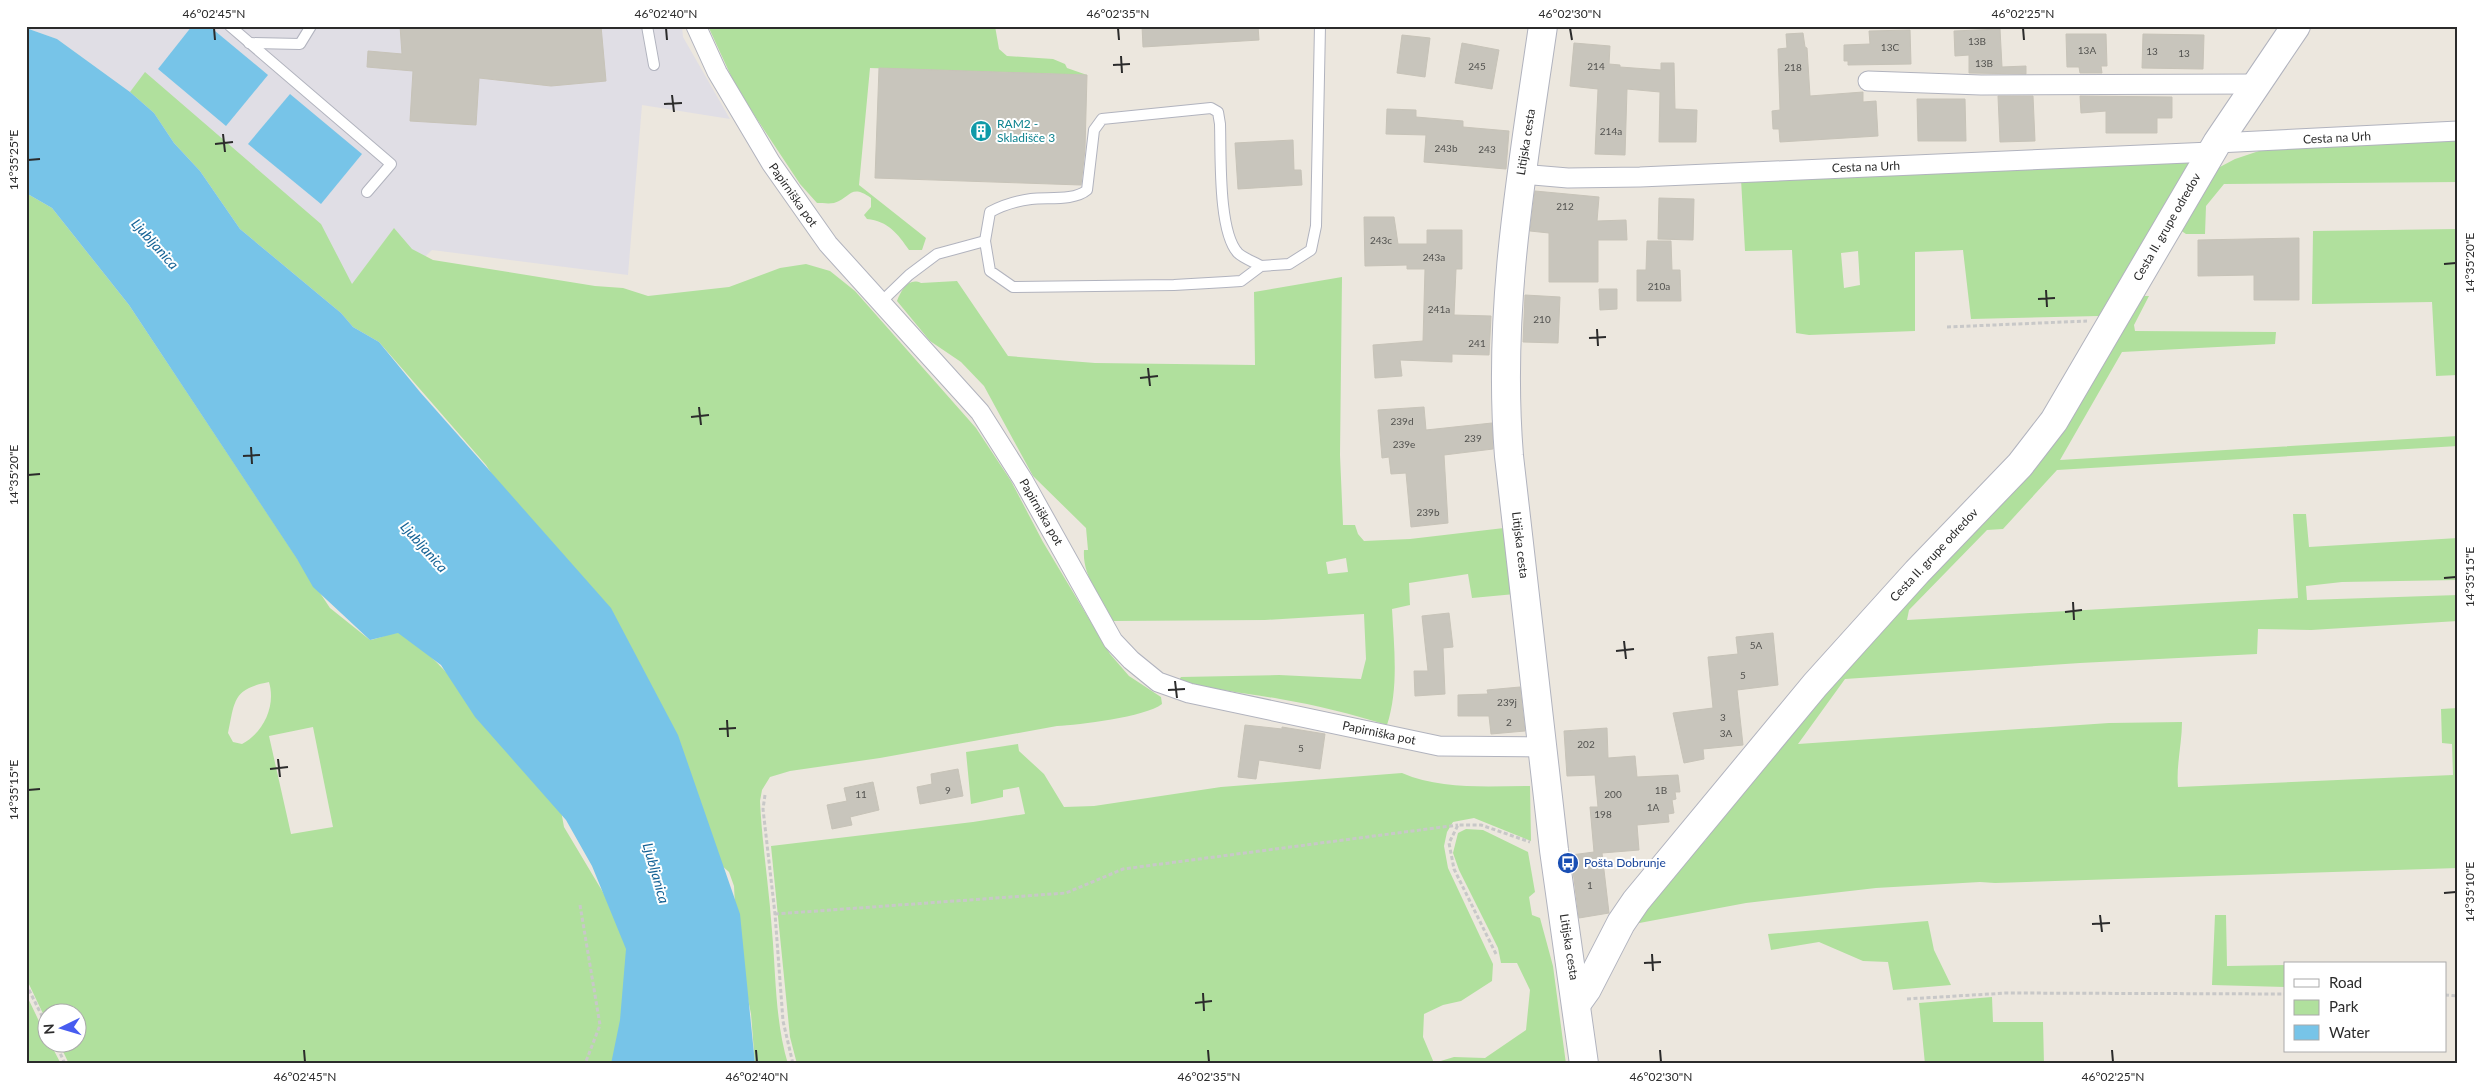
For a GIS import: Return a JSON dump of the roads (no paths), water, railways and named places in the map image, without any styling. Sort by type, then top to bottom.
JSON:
[{"type":"street","name":"Papirniška pot","points":[[696,26],[717,72],[771,163],[828,244],[980,412],[1023,480],[1113,641],[1131,660],[1158,682],[1189,693],[1438,746],[1542,747]]},
{"type":"street","name":"Litijska cesta","points":[[1543,26],[1512,243],[1504,391],[1508,456],[1528,608],[1554,850],[1577,1003],[1584,1064]]},
{"type":"street","name":"Cesta II. grupe odredov","points":[[1577,1003],[1587,989],[1617,929],[1636,901],[1815,685],[1917,572],[2020,465],[2054,421],[2214,148],[2296,26]]},
{"type":"street","points":[[1868,81],[1981,85],[2258,84]]},
{"type":"street","name":"Cesta na Urh","points":[[1521,174],[1568,178],[1640,177],[2214,148],[2458,132]]},
{"type":"lane","points":[[230,26],[392,164],[366,192]]},
{"type":"lane","points":[[249,43],[300,44],[312,26]]},
{"type":"lane","points":[[646,26],[654,65]]},
{"type":"lane","points":[[1262,266],[1238,253],[1228,236],[1224,215],[1220,124],[1218,112],[1211,108],[1102,119],[1094,130],[1087,190],[1081,195],[1031,199],[1005,204],[990,212],[985,241],[990,271],[1013,286],[1174,285],[1241,281],[1262,266],[1289,264],[1311,250],[1316,226],[1320,26]]},
{"type":"lane","points":[[880,302],[909,276],[938,254],[985,241]]},
{"type":"water","points":[[192,26],[209,26],[268,75],[226,126],[158,69]]},
{"type":"water","name":"Ljubljanica","points":[[26,28],[57,39],[130,92],[154,113],[174,143],[200,171],[240,229],[341,313],[353,327],[379,342],[420,392],[611,608],[678,735],[740,914],[755,1064],[611,1064],[620,1020],[626,949],[592,866],[566,820],[475,717],[441,665],[398,633],[370,640],[313,587],[297,559],[129,305],[52,208],[26,193]]},
{"type":"water","points":[[290,94],[362,154],[321,204],[248,144]]},
{"type":"place","name":"RAM2 - Skladišče 3","points":[[981,131]]},
{"type":"place","name":"Pošta Dobrunje","points":[[1568,863]]}]
